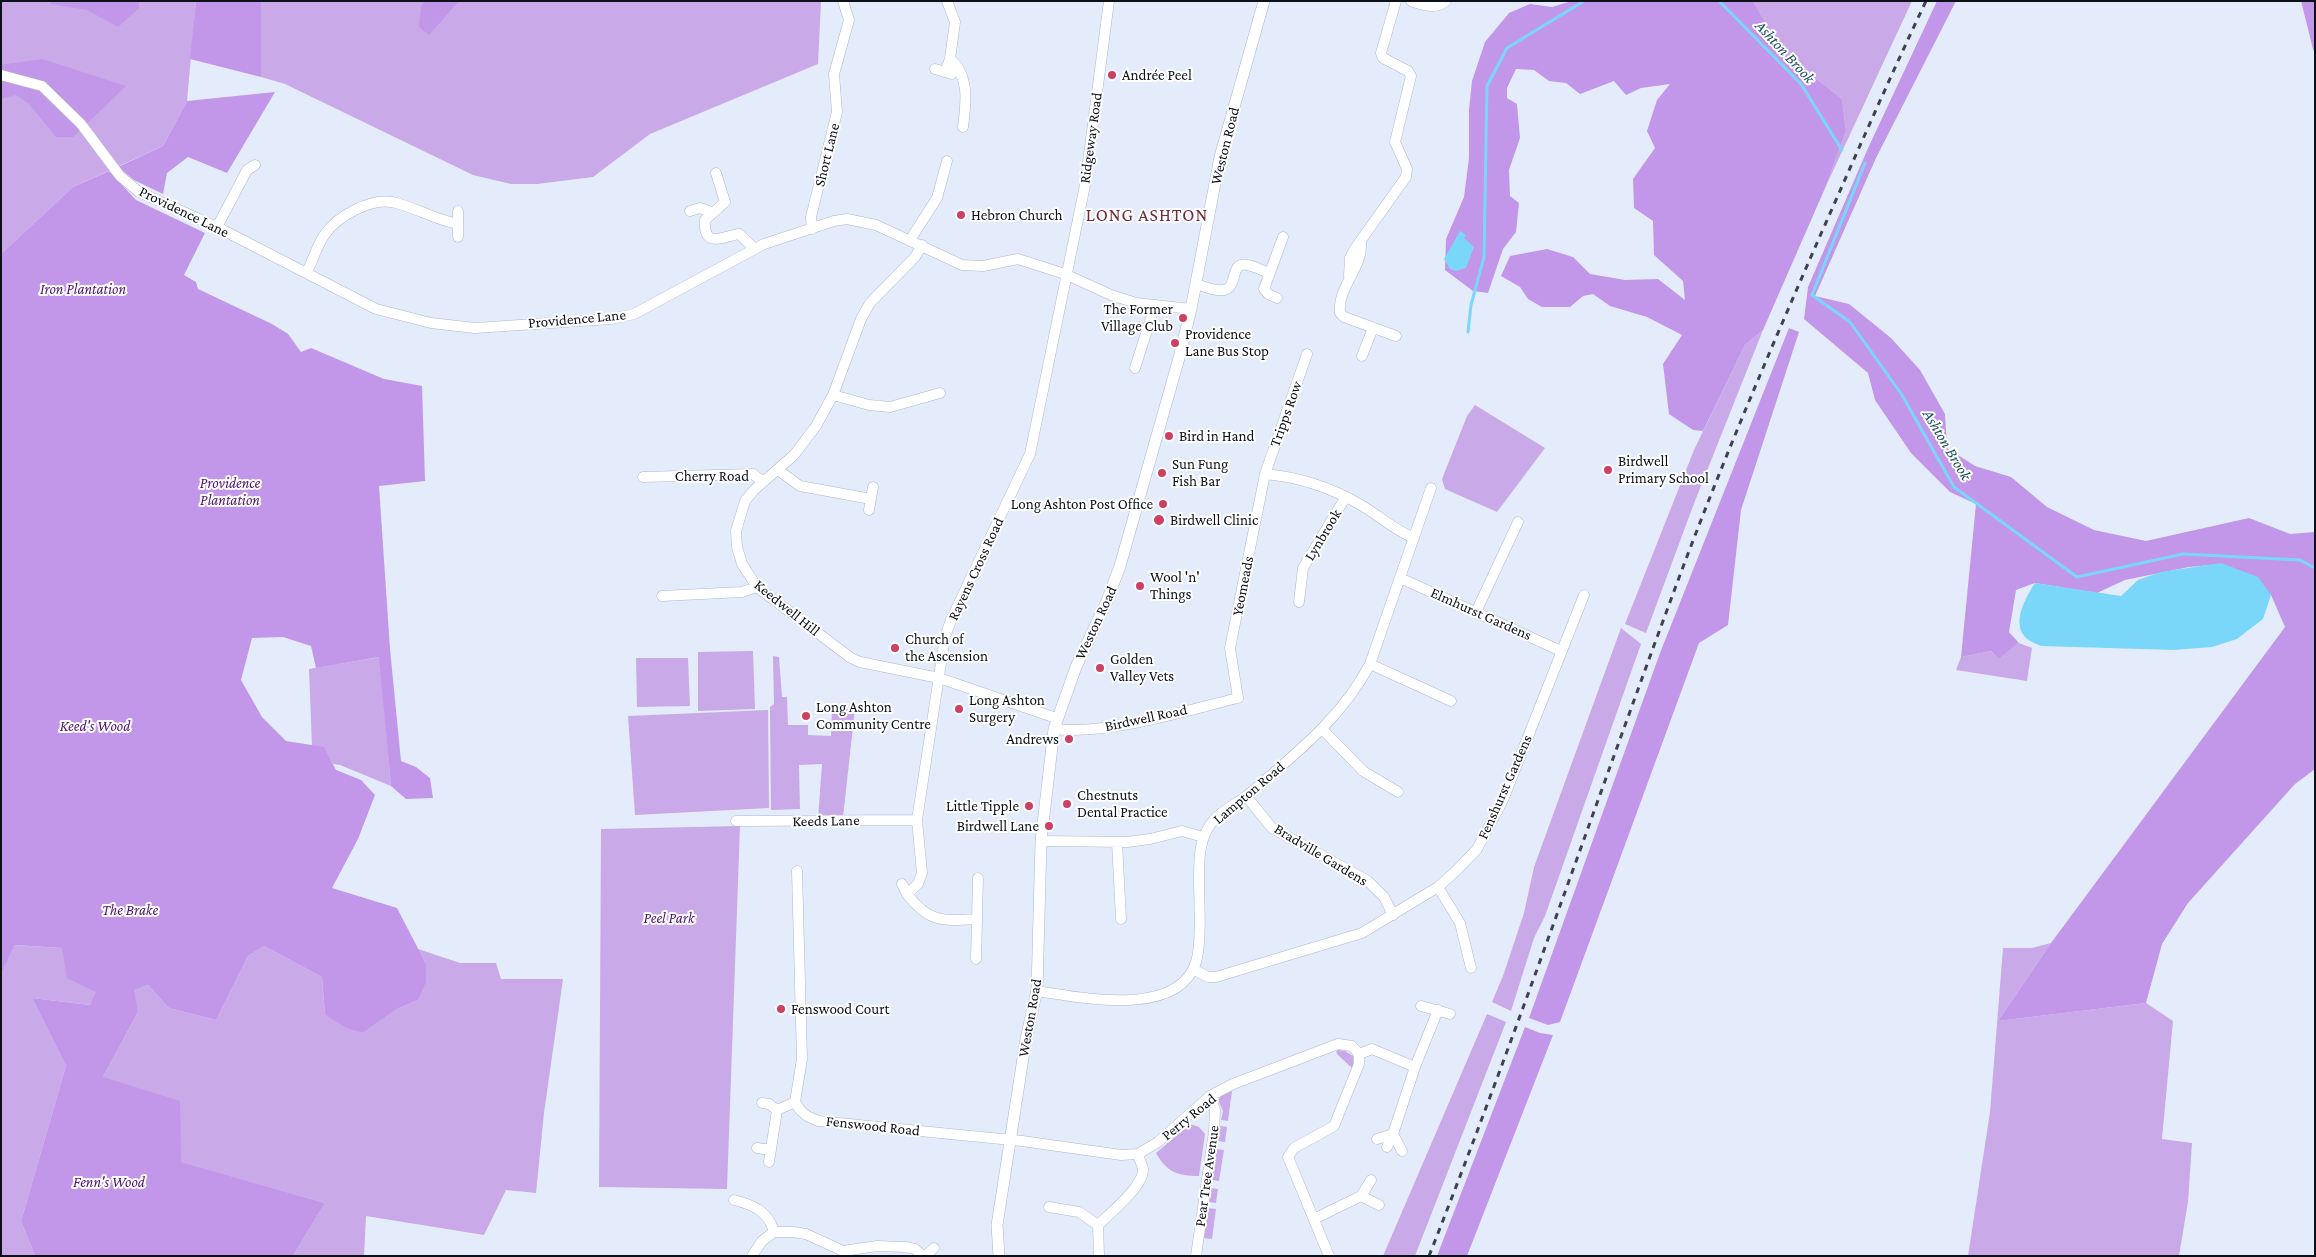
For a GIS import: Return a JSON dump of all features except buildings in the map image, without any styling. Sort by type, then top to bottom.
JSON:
[{"type":"street","name":"Short Lane","points":[[812,229],[811,217],[838,112],[834,81],[849,20],[843,1]]},
{"type":"street","points":[[944,72],[950,59],[955,22],[947,1]]},
{"type":"street","name":"Ridgeway Road","points":[[1065,274],[1084,185],[1109,1]]},
{"type":"street","name":"Weston Road","points":[[999,1256],[997,1225],[1026,1040],[1036,991],[1041,841],[1055,723],[1076,667],[1108,602],[1120,566],[1192,310],[1220,157],[1264,1]]},
{"type":"street","points":[[1396,1],[1382,53],[1383,58],[1408,71],[1411,76],[1395,135],[1395,142],[1407,169],[1406,177],[1350,258],[1349,276],[1339,307],[1344,317],[1396,336]]},
{"type":"street","points":[[1411,1],[1432,6],[1446,1]]},
{"type":"street","points":[[950,59],[962,72],[969,113],[963,127]]},
{"type":"street","name":"Providence Lane","points":[[1,75],[42,86],[80,123],[120,176],[139,192],[217,227],[389,314],[475,328],[610,319],[634,314],[764,244],[834,222],[847,220],[876,225],[962,265],[983,266],[1018,259],[1065,274],[1111,295],[1136,303],[1192,310]]},
{"type":"street","points":[[910,240],[937,198],[947,161]]},
{"type":"street","points":[[217,227],[247,170],[255,164]]},
{"type":"street","points":[[716,172],[725,202],[711,212],[704,220],[709,236],[720,240],[739,234],[755,249]]},
{"type":"street","points":[[709,191],[720,187]]},
{"type":"street","points":[[307,272],[326,232],[339,221],[372,204],[383,201],[393,202],[445,222],[458,224]]},
{"type":"street","points":[[690,211],[700,208],[711,212]]},
{"type":"street","points":[[458,211],[458,237]]},
{"type":"street","points":[[1277,298],[1268,294],[1264,289],[1283,237]]},
{"type":"street","name":"Keedwell Hill","points":[[922,245],[915,257],[870,303],[861,319],[833,395],[803,445],[745,501],[736,531],[742,564],[758,587],[851,658],[860,662],[939,678],[1055,723]]},
{"type":"street","points":[[1196,284],[1226,290],[1230,288],[1236,268],[1247,264],[1270,273]]},
{"type":"street","name":"Rayens Cross Road","points":[[977,919],[943,920],[931,917],[923,912],[905,889],[918,884],[922,873],[917,820],[945,637],[951,620],[1030,454],[1065,274]]},
{"type":"street","points":[[1135,368],[1155,305]]},
{"type":"street","points":[[1362,356],[1373,328]]},
{"type":"street","name":"Tripps Row","points":[[1265,474],[1307,354]]},
{"type":"street","points":[[833,395],[878,407],[901,405],[927,392],[940,393]]},
{"type":"street","name":"Cherry Road","points":[[657,465],[657,476]]},
{"type":"street","points":[[778,470],[800,486],[871,498]]},
{"type":"street","name":"Cherry Road","points":[[643,477],[753,474],[763,482]]},
{"type":"street","name":"Lynbrook","points":[[1265,474],[1299,479],[1345,498],[1366,508],[1398,532],[1414,538]]},
{"type":"street","name":"Yeomeads","points":[[1238,698],[1230,648],[1265,474]]},
{"type":"street","points":[[869,510],[872,487]]},
{"type":"street","name":"Lampton Road","points":[[1193,969],[1198,955],[1199,854],[1203,837],[1213,821],[1227,808],[1246,796],[1322,729],[1357,689],[1370,664],[1431,488]]},
{"type":"street","name":"Lynbrook","points":[[1299,602],[1304,568],[1345,498]]},
{"type":"street","points":[[1476,612],[1518,522]]},
{"type":"street","name":"Elmhurst Gardens","points":[[1400,578],[1561,651]]},
{"type":"street","points":[[662,596],[742,592],[758,587]]},
{"type":"street","name":"Fenshurst Gardens","points":[[1193,969],[1208,977],[1235,972],[1362,933],[1438,887],[1457,870],[1477,849],[1491,825],[1584,595]]},
{"type":"street","points":[[1370,664],[1452,701]]},
{"type":"street","name":"Birdwell Road","points":[[1055,723],[1084,731],[1238,698]]},
{"type":"street","points":[[1322,729],[1363,771],[1398,792]]},
{"type":"street","name":"Bradville Gardens","points":[[1246,796],[1272,828],[1368,882],[1384,897],[1393,915]]},
{"type":"street","name":"Keeds Lane","points":[[736,821],[917,820]]},
{"type":"street","points":[[1041,841],[1117,842],[1150,839],[1182,831],[1203,837]]},
{"type":"street","points":[[1117,842],[1122,919]]},
{"type":"street","points":[[777,1110],[796,1102],[802,1059],[797,871]]},
{"type":"street","points":[[976,959],[978,878]]},
{"type":"street","points":[[1438,887],[1460,923],[1472,968]]},
{"type":"street","points":[[1036,991],[1112,1001],[1139,999],[1174,989],[1188,977],[1193,969]]},
{"type":"street","points":[[1421,1006],[1450,1014]]},
{"type":"street","points":[[1386,1147],[1393,1134],[1414,1067],[1438,1010]]},
{"type":"street","name":"Perry Road","points":[[1010,1140],[1121,1156],[1138,1154],[1158,1142],[1210,1096],[1233,1084],[1338,1044],[1352,1046],[1359,1054],[1372,1049],[1414,1067]]},
{"type":"street","points":[[1329,1256],[1288,1158],[1294,1148],[1334,1126],[1360,1064],[1359,1054]]},
{"type":"street","name":"Pear Tree Avenue","points":[[1196,1256],[1214,1131],[1215,1110],[1210,1096]]},
{"type":"street","name":"Fenswood Road","points":[[796,1102],[800,1110],[818,1121],[1010,1140]]},
{"type":"street","points":[[762,1103],[769,1104],[777,1110]]},
{"type":"street","points":[[769,1162],[777,1110]]},
{"type":"street","points":[[1378,1139],[1393,1134]]},
{"type":"street","points":[[1393,1134],[1402,1151]]},
{"type":"street","points":[[757,1148],[771,1150]]},
{"type":"street","points":[[1099,1256],[1098,1225],[1132,1192],[1142,1176],[1143,1168],[1138,1154]]},
{"type":"street","points":[[1314,1219],[1361,1196],[1371,1180]]},
{"type":"street","points":[[1361,1196],[1379,1204]]},
{"type":"street","points":[[734,1200],[752,1204],[760,1210],[771,1221],[774,1232]]},
{"type":"street","points":[[1049,1207],[1079,1212],[1098,1225]]},
{"type":"street","points":[[752,1256],[762,1241],[774,1232],[806,1234],[842,1254],[876,1246],[915,1249],[924,1256],[934,1248]]},
{"type":"green space","points":[[1,1],[196,1],[187,101],[163,146],[73,187],[1,254]]},
{"type":"green space","points":[[52,1],[139,1],[139,8],[118,27],[87,10],[50,4]]},
{"type":"green space","points":[[196,1],[261,1],[261,77],[190,59]]},
{"type":"green space","points":[[261,1],[821,1],[818,64],[650,134],[593,177],[537,184],[511,184],[473,175],[285,84],[261,77]]},
{"type":"green space","points":[[425,1],[459,1],[429,35],[419,27],[421,6]]},
{"type":"green space","points":[[1572,1],[1753,1],[1783,52],[1842,99],[1846,131],[1826,186],[1763,330],[1745,345],[1703,431],[1693,430],[1669,414],[1663,364],[1682,335],[1647,317],[1610,306],[1593,294],[1583,296],[1570,307],[1542,307],[1528,299],[1520,287],[1501,276],[1510,256],[1547,249],[1573,257],[1590,274],[1625,280],[1658,279],[1685,300],[1683,281],[1654,255],[1653,221],[1634,208],[1633,179],[1655,148],[1647,131],[1657,100],[1670,84],[1641,88],[1626,95],[1614,81],[1580,94],[1566,83],[1549,81],[1534,70],[1516,69],[1507,88],[1507,98],[1517,104],[1520,138],[1509,170],[1510,196],[1519,203],[1516,232],[1503,249],[1488,293],[1473,291],[1445,270],[1446,239],[1464,197],[1469,158],[1469,110],[1472,81],[1485,42],[1509,13],[1530,4],[1552,7]]},
{"type":"green space","points":[[1753,1],[1912,1],[1826,186],[1846,131],[1842,99],[1783,52]]},
{"type":"green space","points":[[1937,1],[1956,1],[1876,158],[1815,296],[1849,304],[1891,338],[1920,370],[1945,414],[1947,448],[1975,466],[2011,477],[2047,507],[2094,530],[2146,541],[2249,518],[2290,534],[2315,532],[2315,769],[2295,784],[2188,903],[2162,944],[2146,1003],[1998,1021],[2051,943],[2285,627],[2271,595],[2221,564],[2189,567],[2125,580],[2097,593],[2035,583],[2016,590],[2009,632],[2019,643],[1999,659],[1991,651],[1961,657],[1976,504],[1950,492],[1911,453],[1875,400],[1868,373],[1804,319],[1808,287],[1869,146]]},
{"type":"green space","points":[[2301,1],[2315,1],[2315,53],[2313,49]]},
{"type":"green space","points":[[42,59],[126,86],[73,137],[56,137],[29,104],[16,95],[1,99],[1,82],[10,82],[1,77],[1,65]]},
{"type":"green space","points":[[275,92],[227,173],[188,157],[167,173],[163,194],[134,180],[118,167],[163,146],[187,101]]},
{"type":"green space","points":[[109,171],[136,200],[205,233],[184,275],[196,282],[198,289],[272,324],[288,334],[301,352],[311,348],[384,379],[422,386],[425,481],[379,486],[390,649],[401,761],[416,767],[430,778],[433,798],[406,799],[391,786],[379,657],[316,668],[311,646],[283,637],[252,638],[241,680],[262,717],[286,741],[324,747],[336,770],[361,780],[375,795],[358,839],[332,888],[397,908],[426,964],[426,982],[418,1000],[397,1009],[363,1033],[347,1028],[325,1015],[322,977],[264,946],[248,956],[216,1020],[169,1008],[148,985],[134,990],[138,1012],[103,1077],[180,1101],[181,1162],[325,1203],[293,1256],[35,1256],[21,1221],[66,1066],[32,998],[90,1005],[96,992],[67,978],[62,948],[14,945],[1,975],[1,254],[73,187]]},
{"type":"green space","points":[[1789,328],[1799,332],[1741,510],[1728,625],[1699,643],[1560,1022],[1548,1025],[1529,1018],[1660,653]]},
{"type":"green space","points":[[1763,330],[1693,506],[1646,633],[1625,624],[1694,450],[1745,345]]},
{"type":"green space","points":[[1475,405],[1545,448],[1497,512],[1445,489],[1442,479],[1467,416]]},
{"type":"green space","points":[[1621,628],[1641,644],[1545,916],[1534,938],[1511,1011],[1492,1002],[1503,976],[1524,913],[1534,867]]},
{"type":"green space","points":[[2019,643],[2032,648],[2027,681],[1956,670],[1961,657],[1991,651],[1999,659]]},
{"type":"green space","points":[[753,651],[755,709],[698,711],[698,652]]},
{"type":"green space","points":[[773,656],[779,657],[782,697],[787,697],[788,725],[808,725],[808,735],[831,736],[832,709],[855,709],[843,817],[818,819],[822,764],[799,765],[800,809],[771,810],[770,707],[774,704]]},
{"type":"green space","points":[[380,657],[391,786],[340,765],[333,764],[324,748],[312,746],[309,669]]},
{"type":"green space","points":[[636,658],[688,658],[690,706],[637,707]]},
{"type":"green space","points":[[768,710],[769,808],[635,815],[628,716]]},
{"type":"green space","name":"Peel Park","points":[[740,826],[727,1189],[599,1187],[601,829]]},
{"type":"green space","points":[[2051,943],[1998,1021],[2146,1003],[2173,1021],[2162,1139],[2192,1143],[2188,1202],[2179,1256],[1968,1256],[1990,1112],[2003,948],[2032,948]]},
{"type":"green space","points":[[13,945],[62,948],[97,992],[90,1005],[32,998],[66,1066],[21,1221],[35,1256],[1,1256],[1,975]]},
{"type":"green space","points":[[264,946],[322,977],[325,1015],[363,1033],[397,1009],[418,1000],[426,964],[418,949],[460,963],[496,963],[501,979],[563,979],[544,1113],[536,1193],[506,1190],[484,1235],[366,1216],[364,1256],[293,1256],[325,1203],[180,1162],[103,1077],[138,1012],[133,990],[148,985],[169,1008],[216,1020],[248,956]]},
{"type":"green space","points":[[1487,1014],[1506,1022],[1415,1256],[1383,1256]]},
{"type":"green space","points":[[1525,1027],[1540,1033],[1553,1035],[1467,1256],[1437,1256]]},
{"type":"green space","points":[[1338,1050],[1345,1051],[1353,1056],[1353,1069],[1338,1055],[1336,1052]]},
{"type":"green space","points":[[1232,1091],[1228,1121],[1221,1120],[1223,1111],[1218,1100],[1222,1095]]},
{"type":"green space","points":[[1190,1124],[1199,1127],[1205,1134],[1199,1176],[1173,1172],[1164,1165],[1156,1153]]},
{"type":"green space","points":[[1220,1126],[1227,1127],[1225,1142],[1218,1141]]},
{"type":"green space","points":[[1216,1149],[1224,1150],[1219,1181],[1212,1180]]},
{"type":"green space","points":[[1210,1188],[1218,1189],[1216,1203],[1208,1202]]},
{"type":"green space","points":[[1207,1208],[1216,1209],[1212,1239],[1204,1238]]},
{"type":"water","points":[[1460,231],[1466,235],[1464,238],[1474,247],[1466,268],[1456,271],[1450,269],[1444,259]]},
{"type":"water","points":[[2221,563],[2258,577],[2271,595],[2263,619],[2237,639],[2212,647],[2174,650],[2041,646],[2027,639],[2022,633],[2020,626],[2021,611],[2035,583],[2121,596],[2138,580],[2161,572]]},
{"type":"waterway","points":[[1468,332],[1471,305],[1484,257],[1487,86],[1507,48],[1584,1]]},
{"type":"waterway","name":"Ashton Brook","points":[[1719,1],[1801,84],[1842,150]]},
{"type":"waterway","name":"Ashton Brook","points":[[1865,163],[1812,295],[1850,322],[1902,395],[1954,487],[2077,577],[2183,554],[2300,560],[2315,568]]},
{"type":"railway","points":[[1429,1256],[1494,1086],[1713,489],[1802,278],[1926,1]]},
{"type":"place","name":"Andrée Peel","points":[[1112,75]]},
{"type":"place","name":"Hebron Church","points":[[961,215]]},
{"type":"place","name":"The Former Village Club","points":[[1183,318]]},
{"type":"place","name":"Providence Lane Bus Stop","points":[[1175,343]]},
{"type":"place","name":"Bird in Hand","points":[[1169,436]]},
{"type":"place","name":"Birdwell Primary School","points":[[1608,470]]},
{"type":"place","name":"Sun Fung Fish Bar","points":[[1162,473]]},
{"type":"place","name":"Long Ashton Post Office","points":[[1163,504]]},
{"type":"place","name":"Birdwell Clinic","points":[[1159,520]]},
{"type":"place","name":"Wool 'n' Things","points":[[1140,586]]},
{"type":"place","name":"Church of the Ascension","points":[[895,648]]},
{"type":"place","name":"Golden Valley Vets","points":[[1100,668]]},
{"type":"place","name":"Long Ashton Surgery","points":[[959,709]]},
{"type":"place","name":"Long Ashton Community Centre","points":[[806,716]]},
{"type":"place","name":"Andrews","points":[[1069,739]]},
{"type":"place","name":"Chestnuts Dental Practice","points":[[1067,804]]},
{"type":"place","name":"Little Tipple","points":[[1029,806]]},
{"type":"place","name":"Birdwell Lane","points":[[1049,826]]},
{"type":"place","name":"Fenswood Court","points":[[781,1009]]},
{"type":"district","name":"LONG ASHTON","points":[[1147,215]]},
{"type":"park label","name":"Iron Plantation","points":[[83,289]]},
{"type":"park label","name":"Providence Plantation","points":[[230,492]]},
{"type":"park label","name":"Keed's Wood","points":[[95,726]]},
{"type":"park label","name":"The Brake","points":[[130,910]]},
{"type":"park label","name":"Fenn's Wood","points":[[109,1182]]}]
